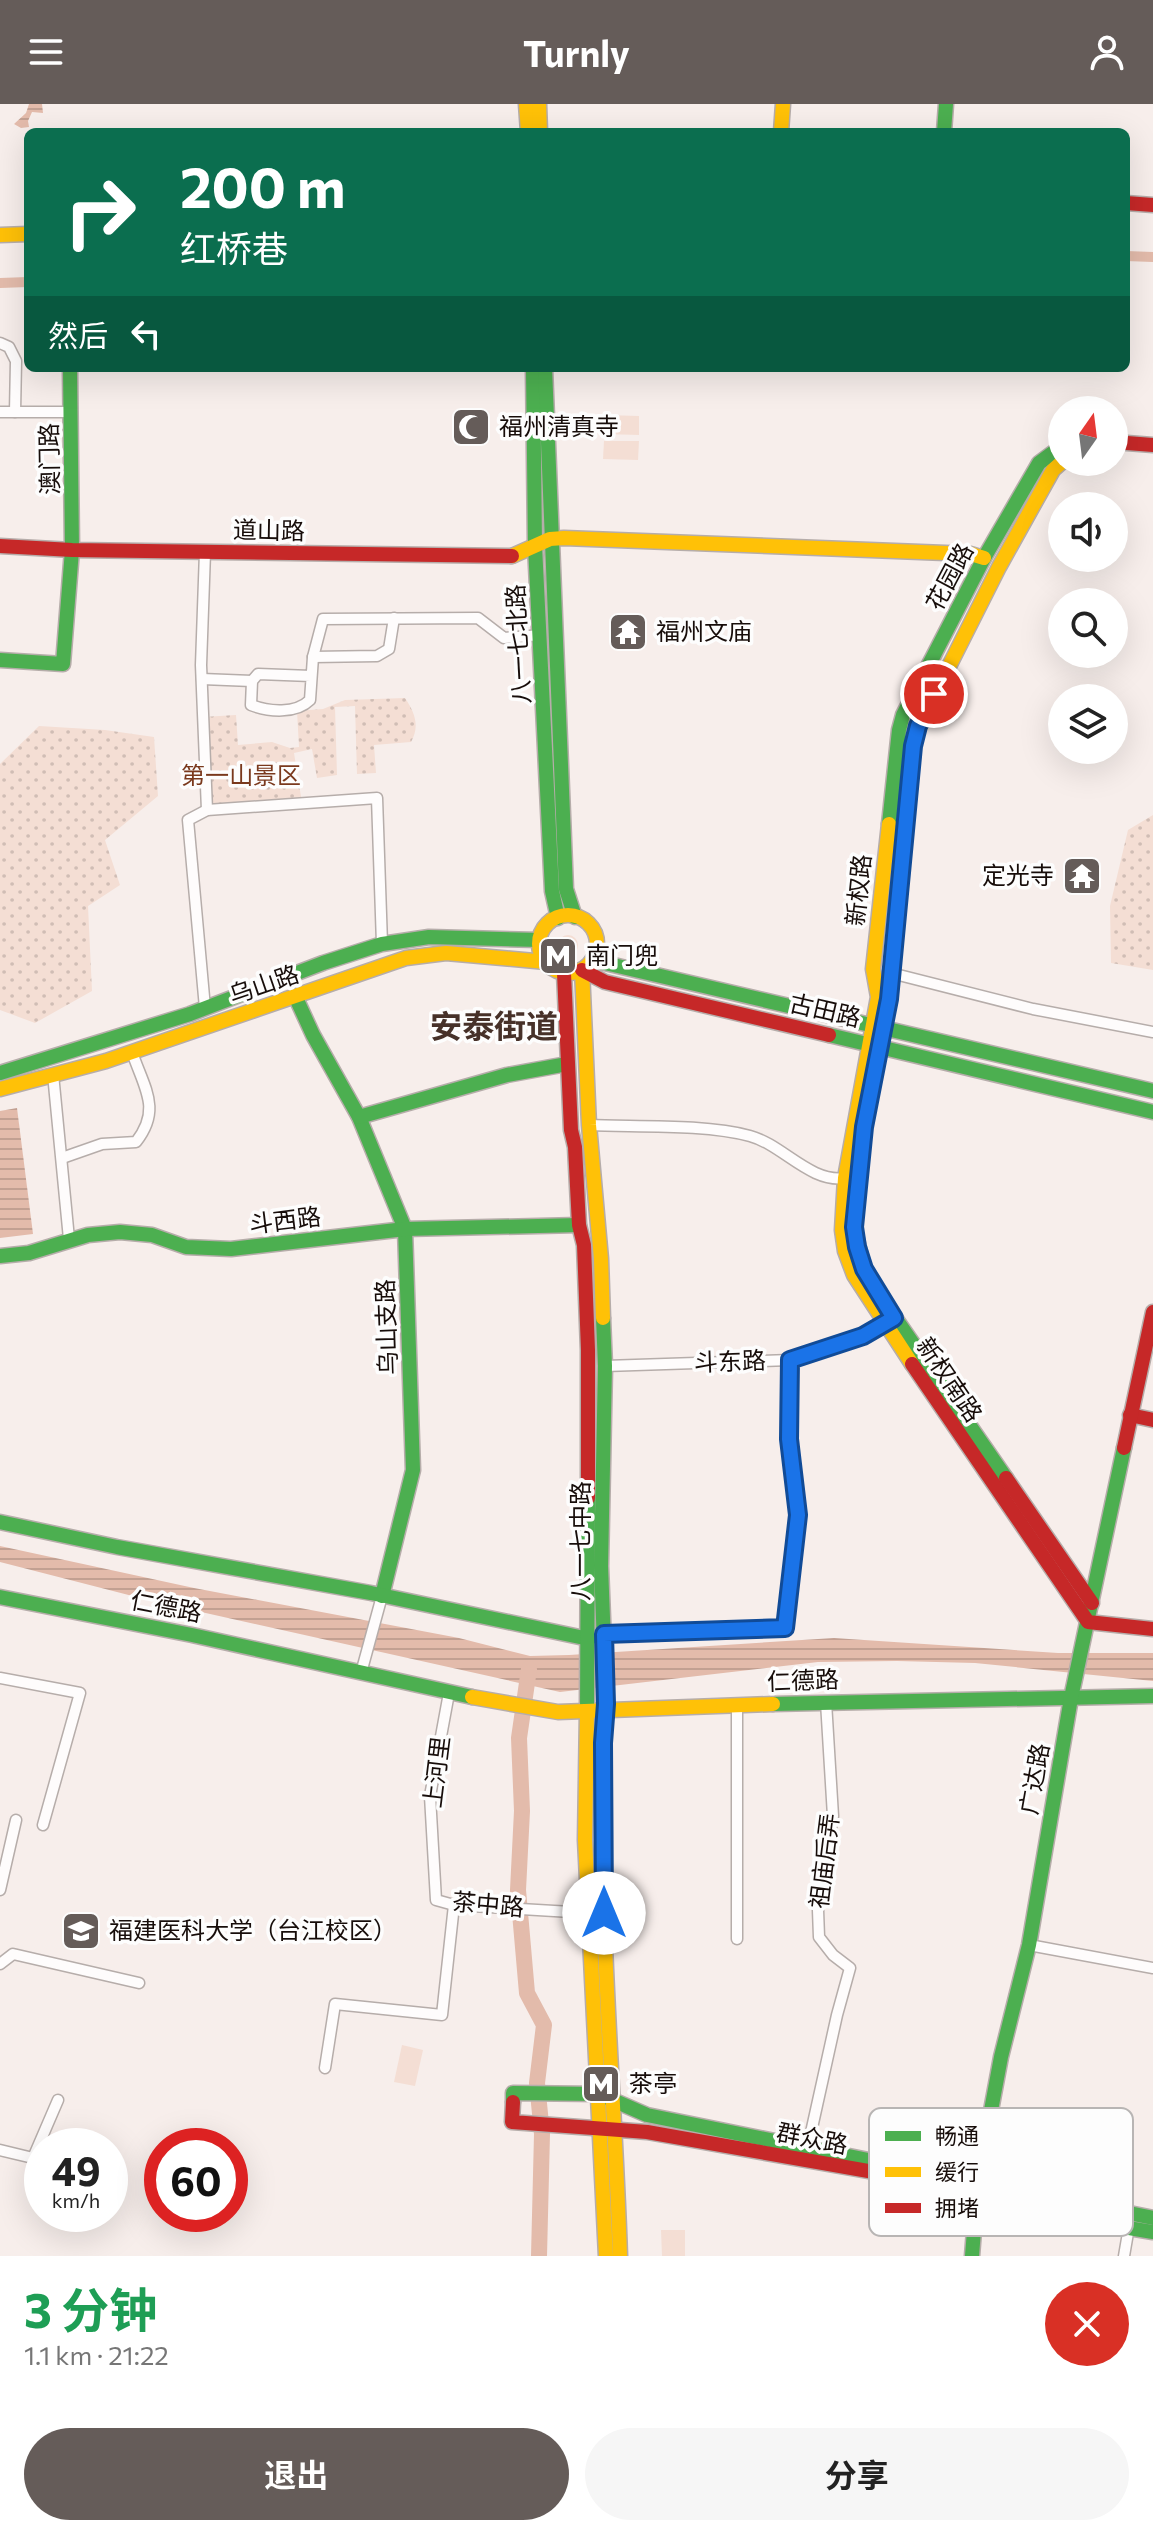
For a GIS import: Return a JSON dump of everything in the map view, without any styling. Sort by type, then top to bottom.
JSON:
[{"type":"street","points":[[526,104],[528,128]]},
{"type":"street","points":[[539,104],[540,128]]},
{"type":"street","points":[[781,128],[783,104]]},
{"type":"street","points":[[944,128],[946,104]]},
{"type":"street","points":[[1130,203],[1153,205]]},
{"type":"street","points":[[0,235],[24,234]]},
{"type":"street","points":[[0,343],[9,347],[16,361],[15,412]]},
{"type":"street","name":"澳门路","points":[[0,660],[63,664],[72,550],[70,372]]},
{"type":"street","name":"八一七北路","points":[[533,372],[535,546],[552,891],[558,918]]},
{"type":"street","points":[[545,372],[566,889],[575,917]]},
{"type":"street","points":[[0,412],[71,412]]},
{"type":"street","points":[[1128,444],[1153,447]]},
{"type":"street","points":[[1128,450],[1153,447]]},
{"type":"street","name":"花园路","points":[[896,740],[903,715],[984,558],[1039,463],[1048,456]]},
{"type":"street","name":"花园路","points":[[913,746],[920,719],[1050,476]]},
{"type":"street","points":[[550,539],[971,554],[984,558]]},
{"type":"street","name":"道山路","points":[[0,546],[72,550],[510,557],[550,539]]},
{"type":"street","points":[[205,552],[202,679],[207,810]]},
{"type":"street","points":[[313,657],[377,656],[389,649],[394,618]]},
{"type":"street","points":[[311,676],[258,674],[252,681],[251,705],[294,710],[310,700],[313,657],[323,619],[478,618],[504,638],[541,635]]},
{"type":"street","points":[[202,679],[252,681]]},
{"type":"street","name":"新权路","points":[[879,1026],[873,969],[896,740]]},
{"type":"street","name":"新权路","points":[[875,1045],[891,973],[913,746]]},
{"type":"street","points":[[205,1008],[188,820],[207,810],[377,798],[382,944]]},
{"type":"street","points":[[575,917],[584,920],[595,934],[596,952],[587,965],[564,973],[546,962],[540,940],[546,927],[558,918],[575,917]]},
{"type":"street","name":"乌山路","points":[[0,1073],[205,1008],[382,944],[429,937],[540,940]]},
{"type":"street","name":"乌山路","points":[[0,1089],[132,1052],[406,958],[446,953],[546,962]]},
{"type":"street","name":"古田路","points":[[587,965],[879,1026],[1153,1091]]},
{"type":"street","name":"古田路","points":[[587,965],[605,982],[1153,1112]]},
{"type":"street","name":"八一七中路","points":[[587,965],[589,1125],[601,1259],[605,1366],[601,1566],[606,1703],[603,1743],[604,1942],[614,2100],[609,2128],[606,2256]]},
{"type":"street","name":"八一七中路","points":[[564,973],[567,1064],[579,1225],[584,1245],[588,1350],[589,1639],[584,1744],[588,1913],[599,2094],[609,2128],[620,2256]]},
{"type":"street","points":[[891,973],[1033,1009],[1153,1032]]},
{"type":"street","name":"乌山支路","points":[[296,998],[359,1117],[405,1229],[413,1470],[361,1673]]},
{"type":"street","name":"新权南路","points":[[875,1045],[845,1178],[842,1230],[845,1251],[854,1275],[1092,1603]]},
{"type":"street","name":"新权南路","points":[[875,1045],[854,1227],[864,1269],[889,1321],[1087,1629]]},
{"type":"street","points":[[62,1158],[102,1144],[136,1142],[146,1130],[152,1110],[132,1052]]},
{"type":"street","points":[[359,1117],[507,1075],[567,1064]]},
{"type":"street","points":[[53,1074],[69,1239]]},
{"type":"street","points":[[589,1125],[722,1131],[753,1137],[830,1180],[845,1178]]},
{"type":"street","name":"斗西路","points":[[0,1256],[29,1253],[69,1239],[104,1233],[135,1232],[186,1247],[231,1249],[405,1229],[579,1225]]},
{"type":"street","name":"广达路","points":[[991,2108],[1029,1945],[1074,1692],[1153,1312]]},
{"type":"street","name":"斗东路","points":[[605,1366],[790,1360],[863,1336],[889,1321]]},
{"type":"street","points":[[604,1635],[785,1628],[798,1515],[789,1439],[790,1360]]},
{"type":"street","points":[[1130,1415],[1153,1420]]},
{"type":"street","points":[[0,1522],[589,1639]]},
{"type":"street","name":"仁德路","points":[[0,1597],[536,1709],[587,1708],[606,1703],[737,1705],[1074,1692],[1153,1696]]},
{"type":"street","points":[[1087,1629],[1153,1629]]},
{"type":"street","points":[[0,1678],[80,1693],[43,1825]]},
{"type":"street","name":"上河里","points":[[436,1900],[430,1796],[449,1693]]},
{"type":"street","name":"祖庙后弄","points":[[808,2146],[850,1968],[833,1955],[819,1937],[818,1910],[833,1816],[826,1702]]},
{"type":"street","points":[[737,1705],[737,1939]]},
{"type":"street","points":[[0,1890],[16,1820]]},
{"type":"street","name":"茶中路","points":[[436,1900],[454,1905],[588,1913]]},
{"type":"street","points":[[325,2068],[335,2004],[442,2015],[454,1905]]},
{"type":"street","points":[[1029,1945],[1153,1968]]},
{"type":"street","points":[[0,1964],[13,1954],[139,1983]]},
{"type":"street","name":"群众路","points":[[599,2094],[513,2093],[512,2122],[609,2128],[869,2171]]},
{"type":"street","points":[[599,2094],[647,2115],[869,2158]]},
{"type":"street","points":[[0,2150],[33,2158],[58,2100]]},
{"type":"street","points":[[1133,2214],[1153,2218]]},
{"type":"street","name":"群众路","points":[[1133,2228],[1153,2232]]},
{"type":"street","name":"广达路","points":[[972,2256],[974,2236]]},
{"type":"street","points":[[1124,2256],[1127,2236]]},
{"type":"green space","points":[[604,415],[639,416],[639,435],[604,434]]},
{"type":"green space","points":[[604,441],[639,441],[638,460],[603,459]]},
{"type":"green space","name":"第一山景区","points":[[405,698],[415,720],[414,736],[411,742],[374,745],[376,773],[357,774],[355,706],[335,707],[337,775],[317,778],[312,749],[294,753],[302,803],[207,810],[203,717],[236,715],[238,745],[272,742],[290,748],[299,747],[297,711],[323,709],[345,700]]},
{"type":"green space","points":[[39,726],[154,737],[158,796],[105,840],[120,885],[88,906],[92,991],[35,1023],[0,1010],[0,764]]},
{"type":"green space","points":[[1153,815],[1153,970],[1111,963],[1110,906],[1128,830]]},
{"type":"green space","points":[[568,935],[575,938],[578,945],[575,952],[568,955],[561,952],[558,945],[561,938]]},
{"type":"green space","points":[[402,2045],[423,2050],[415,2086],[394,2082]]},
{"type":"green space","points":[[661,2230],[685,2230],[685,2256],[662,2256]]},
{"type":"shaded area","points":[[29,104],[42,104],[43,113],[32,112],[29,127],[21,128],[14,124],[26,113]]},
{"type":"shaded area","points":[[17,1108],[33,1234],[0,1238],[0,1111]]},
{"type":"shaded area","points":[[0,1546],[194,1588],[459,1638],[530,1656],[834,1638],[1058,1653],[1153,1653],[1153,1681],[975,1663],[818,1662],[560,1692],[152,1601],[0,1562]]},
{"type":"waterway","points":[[1130,256],[1153,257]]},
{"type":"waterway","points":[[0,283],[24,282]]},
{"type":"waterway","points":[[529,1669],[519,1738],[522,1811],[518,1890],[527,1993],[544,2025],[537,2083],[542,2134],[539,2256]]},
{"type":"traffic: fast","points":[[944,128],[946,104]]},
{"type":"traffic: fast","points":[[0,660],[63,664],[72,550],[70,372]]},
{"type":"traffic: fast","points":[[533,372],[535,546],[552,891],[558,918]]},
{"type":"traffic: fast","points":[[545,372],[566,889],[575,917]]},
{"type":"traffic: fast","points":[[889,824],[903,715],[984,558],[1039,463],[1048,456]]},
{"type":"traffic: fast","points":[[919,726],[915,734],[889,999],[864,1127],[854,1227],[864,1269],[878,1293],[1006,1478]]},
{"type":"traffic: fast","points":[[0,1073],[190,1014],[382,944],[429,937],[540,940]]},
{"type":"traffic: fast","points":[[592,960],[1153,1091]]},
{"type":"traffic: fast","points":[[296,998],[359,1117],[405,1229],[413,1470],[382,1596]]},
{"type":"traffic: fast","points":[[829,1035],[1153,1112]]},
{"type":"traffic: fast","points":[[359,1117],[507,1075],[567,1064]]},
{"type":"traffic: fast","points":[[0,1256],[29,1253],[88,1235],[120,1232],[152,1235],[186,1247],[231,1249],[405,1229],[579,1225]]},
{"type":"traffic: fast","points":[[603,1318],[601,1566],[606,1696]]},
{"type":"traffic: fast","points":[[991,2108],[1029,1945],[1071,1698],[1124,1448]]},
{"type":"traffic: fast","points":[[587,1712],[588,1498]]},
{"type":"traffic: fast","points":[[0,1522],[117,1547],[371,1593],[589,1639]]},
{"type":"traffic: fast","points":[[0,1597],[192,1635],[472,1697]]},
{"type":"traffic: fast","points":[[773,1704],[1153,1696]]},
{"type":"traffic: fast","points":[[513,2102],[513,2093],[599,2094],[647,2115],[869,2160]]},
{"type":"traffic: fast","points":[[1133,2214],[1153,2218]]},
{"type":"traffic: fast","points":[[1133,2229],[1153,2232]]},
{"type":"traffic: fast","points":[[972,2256],[974,2236]]},
{"type":"traffic: slow","points":[[526,104],[528,128]]},
{"type":"traffic: slow","points":[[539,104],[540,128]]},
{"type":"traffic: slow","points":[[781,128],[783,104]]},
{"type":"traffic: slow","points":[[0,235],[24,234]]},
{"type":"traffic: slow","points":[[919,726],[999,567],[1050,476]]},
{"type":"traffic: slow","points":[[512,556],[550,539],[564,538],[971,554],[984,558]]},
{"type":"traffic: slow","points":[[889,824],[873,969],[878,997],[845,1178],[842,1230],[845,1251],[854,1275],[912,1364]]},
{"type":"traffic: slow","points":[[568,915],[588,924],[597,944],[588,964],[568,973],[548,964],[539,944],[548,924],[568,915]]},
{"type":"traffic: slow","points":[[0,1089],[106,1061],[406,958],[446,953],[546,962]]},
{"type":"traffic: slow","points":[[582,970],[603,1318]]},
{"type":"traffic: slow","points":[[606,1696],[602,1836],[620,2256]]},
{"type":"traffic: slow","points":[[472,1697],[558,1712],[773,1704]]},
{"type":"traffic: slow","points":[[587,1712],[585,1840],[606,2256]]},
{"type":"traffic: jam","points":[[1130,203],[1153,205]]},
{"type":"traffic: jam","points":[[1128,443],[1153,445]]},
{"type":"traffic: jam","points":[[0,546],[72,550],[512,556]]},
{"type":"traffic: jam","points":[[582,970],[605,982],[829,1035]]},
{"type":"traffic: jam","points":[[564,973],[571,1130],[575,1147],[579,1225],[584,1245],[588,1498]]},
{"type":"traffic: jam","points":[[1124,1448],[1153,1312]]},
{"type":"traffic: jam","points":[[912,1364],[1088,1622],[1153,1629]]},
{"type":"traffic: jam","points":[[1130,1415],[1153,1420]]},
{"type":"traffic: jam","points":[[1006,1478],[1092,1603]]},
{"type":"traffic: jam","points":[[513,2102],[512,2122],[647,2132],[869,2171]]},
{"type":"place","name":"福州清真寺","points":[[471,427]]},
{"type":"place","name":"福州文庙","points":[[628,632]]},
{"type":"place","name":"定光寺","points":[[1082,876]]},
{"type":"place","name":"南门兜","points":[[558,956]]},
{"type":"place","name":"福建医科大学（台江校区）","points":[[81,1931]]},
{"type":"place","name":"茶亭","points":[[601,2084]]},
{"type":"district","name":"安泰街道","points":[[494,1027]]},
{"type":"route","points":[[604,1913],[604,1634],[785,1628],[798,1515],[789,1439],[790,1360],[863,1336],[894,1318],[864,1269],[857,1247],[854,1227],[857,1180],[889,999],[913,746],[918,726],[934,694]]}]
